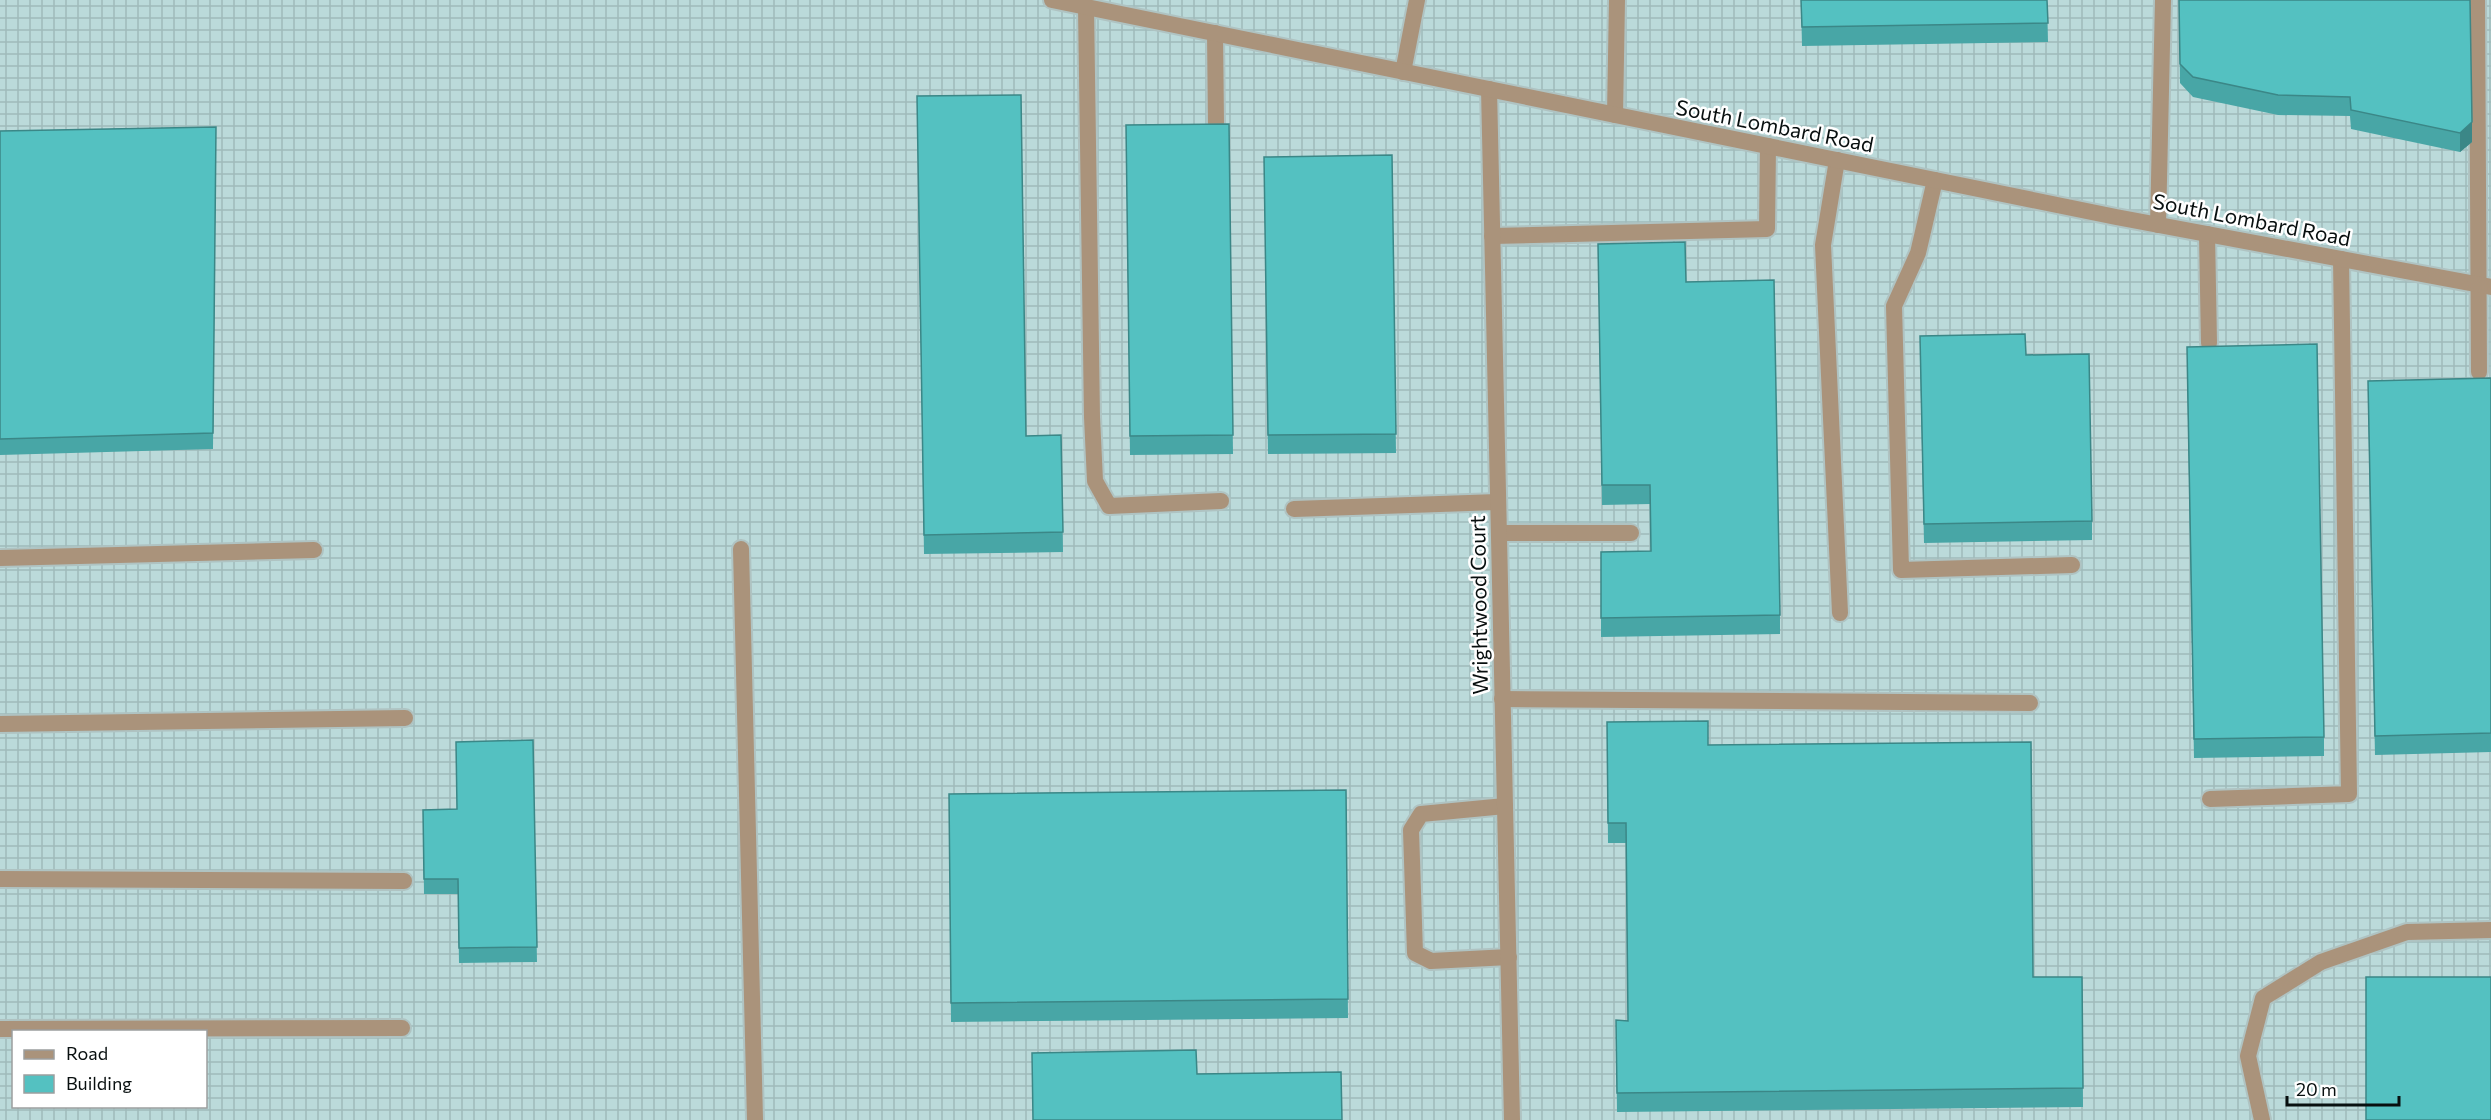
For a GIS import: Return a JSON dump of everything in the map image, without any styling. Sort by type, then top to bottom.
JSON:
[{"type":"street","name":"South Lombard Road","points":[[1052,0],[2158,225],[2485,286]]},
{"type":"street","points":[[1404,72],[1417,0]]},
{"type":"street","points":[[1616,115],[1617,0]]},
{"type":"street","points":[[2158,225],[2163,0]]},
{"type":"street","points":[[2477,0],[2485,286],[2479,372]]},
{"type":"street","points":[[1086,7],[1095,481],[1109,506],[1221,501]]},
{"type":"street","points":[[1215,33],[1216,123]]},
{"type":"street","name":"Wrightwood Court","points":[[1488,90],[1512,1120]]},
{"type":"street","points":[[1492,236],[1767,229],[1768,146]]},
{"type":"street","points":[[1837,160],[1823,245],[1839,613]]},
{"type":"street","points":[[1935,180],[1918,253],[1894,306],[1900,570],[2072,566]]},
{"type":"street","points":[[2207,234],[2209,343]]},
{"type":"street","points":[[2210,799],[2349,794],[2341,259]]},
{"type":"street","points":[[1294,509],[1498,502]]},
{"type":"street","points":[[1499,533],[1631,533]]},
{"type":"street","points":[[741,549],[755,1120]]},
{"type":"street","points":[[0,558],[314,550]]},
{"type":"street","points":[[1502,699],[2030,703]]},
{"type":"street","points":[[0,724],[405,718]]},
{"type":"street","points":[[1505,806],[1421,814],[1411,830],[1415,953],[1431,962],[1509,957]]},
{"type":"street","points":[[0,879],[404,881]]},
{"type":"street","points":[[2262,1120],[2248,1056],[2263,998],[2321,962],[2408,932],[2491,930]]},
{"type":"street","points":[[0,1029],[402,1028]]},
{"type":"shaded area","points":[[0,0],[2491,0],[2491,1120],[0,1120]]},
{"type":"building","points":[[1801,0],[2047,0],[2048,23],[1802,27]]},
{"type":"building","points":[[2179,0],[2470,0],[2472,122],[2460,133],[2351,110],[2350,97],[2278,95],[2193,77],[2180,64]]},
{"type":"building","points":[[1021,95],[1026,436],[1061,435],[1063,532],[924,535],[917,96]]},
{"type":"building","points":[[1229,124],[1233,435],[1130,436],[1126,125]]},
{"type":"building","points":[[216,127],[213,433],[0,439],[0,131]]},
{"type":"building","points":[[1392,155],[1396,434],[1268,435],[1264,157]]},
{"type":"building","points":[[1685,242],[1686,282],[1774,280],[1780,615],[1601,618],[1601,552],[1651,551],[1650,485],[1602,485],[1598,244]]},
{"type":"building","points":[[2025,334],[2026,355],[2089,354],[2092,521],[1924,524],[1920,336]]},
{"type":"building","points":[[2317,344],[2324,737],[2194,739],[2187,347]]},
{"type":"building","points":[[2491,378],[2491,733],[2375,736],[2368,381]]},
{"type":"building","points":[[1708,721],[1708,745],[2031,742],[2033,977],[2082,977],[2083,1088],[1617,1093],[1616,1020],[1628,1021],[1626,823],[1608,823],[1607,722]]},
{"type":"building","points":[[533,740],[537,947],[459,948],[458,879],[424,879],[423,810],[457,809],[456,742]]},
{"type":"building","points":[[1346,790],[1348,999],[951,1003],[949,794]]},
{"type":"building","points":[[2366,977],[2491,977],[2491,1120],[2366,1120]]},
{"type":"building","points":[[1196,1050],[1197,1074],[1341,1072],[1342,1120],[1033,1120],[1032,1053]]}]
